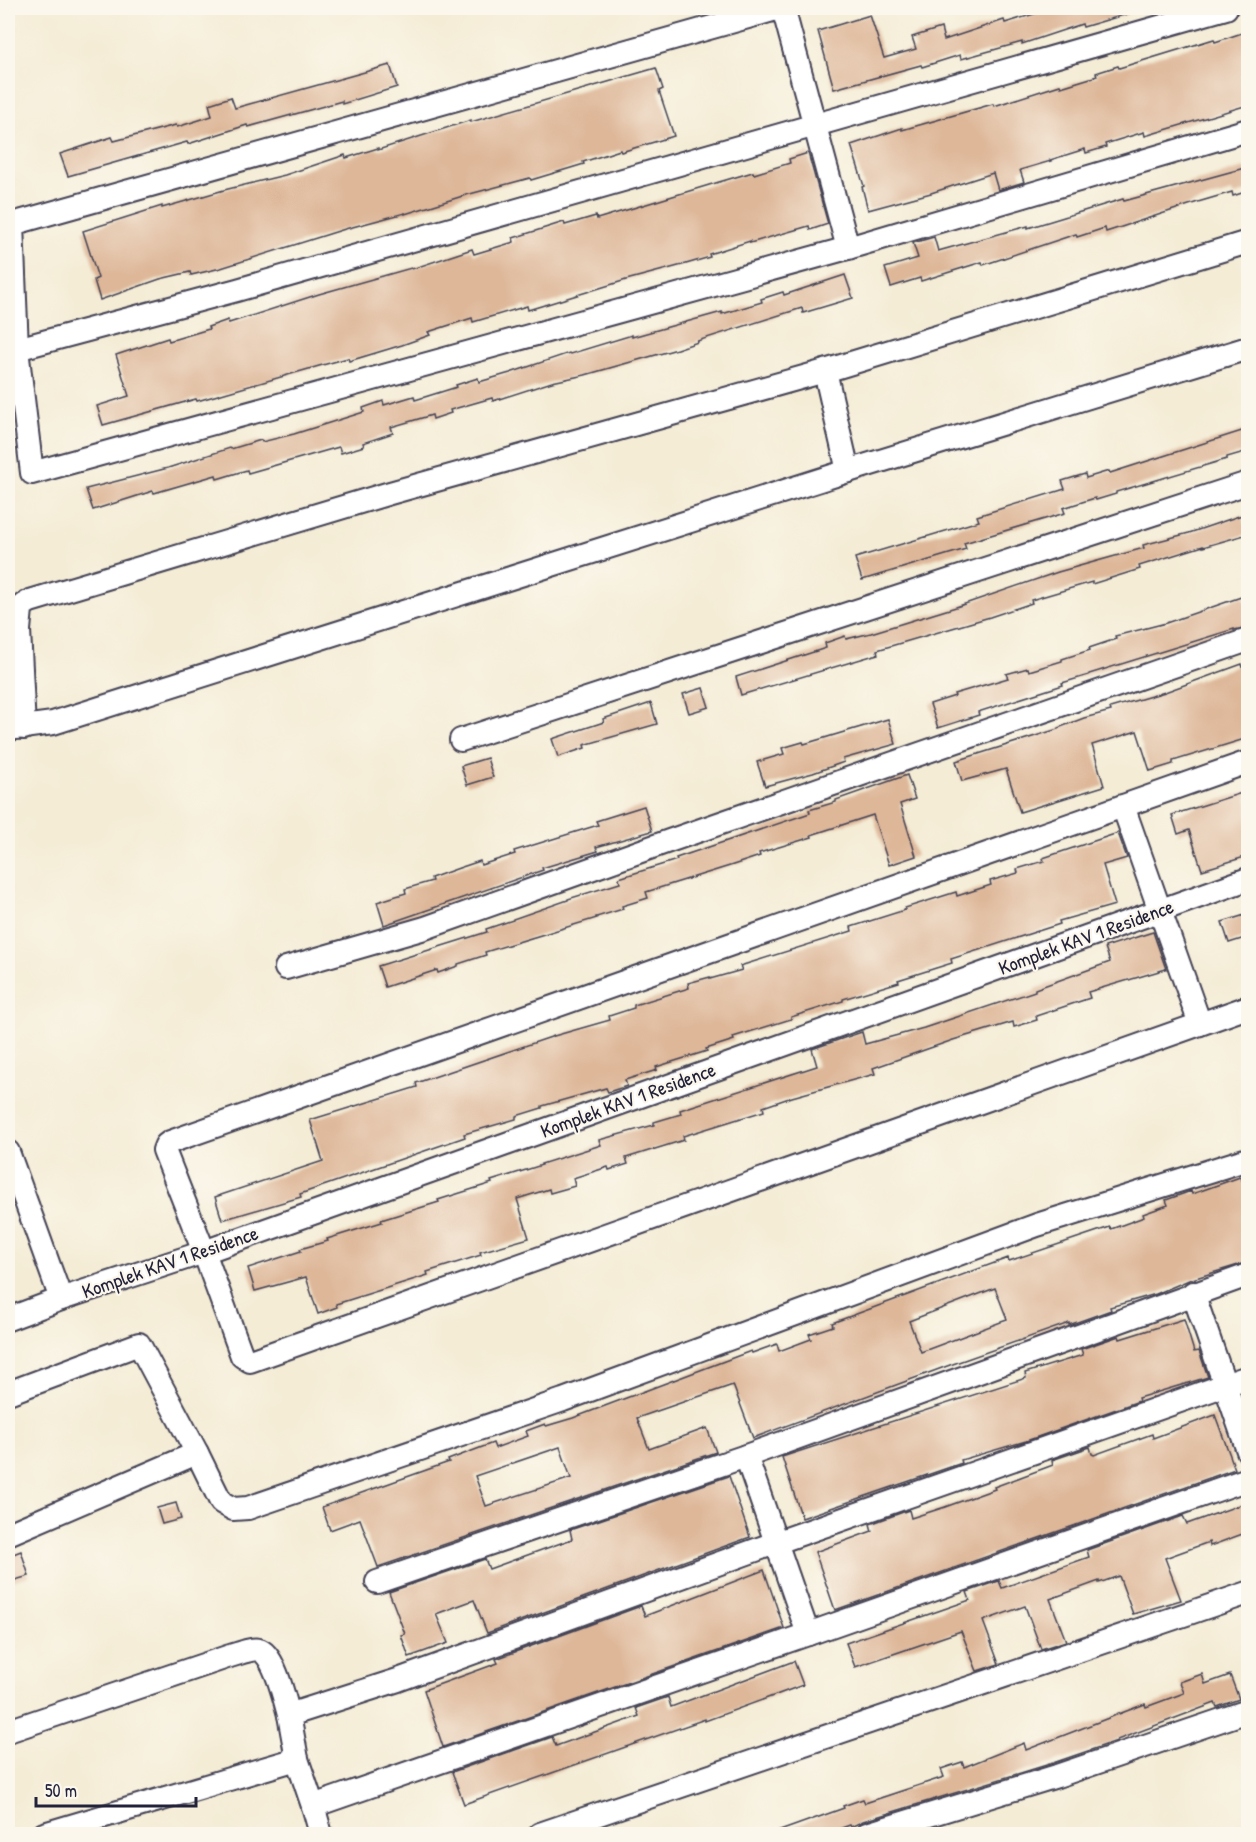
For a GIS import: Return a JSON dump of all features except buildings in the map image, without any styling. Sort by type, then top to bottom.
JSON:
[{"type":"street","points":[[849,248],[781,8],[12,224],[17,349],[32,473],[849,248],[1248,130]]},
{"type":"street","points":[[17,349],[237,290],[1226,8]]},
{"type":"street","points":[[1248,242],[825,371],[390,493],[30,601],[21,609],[16,729],[52,723],[848,471],[1248,348]]},
{"type":"street","points":[[825,371],[848,471]]},
{"type":"street","points":[[461,740],[1248,483]]},
{"type":"street","points":[[286,968],[425,928],[1248,640]]},
{"type":"street","points":[[1248,762],[170,1142],[164,1150],[242,1356],[252,1361],[1248,1007]]},
{"type":"street","points":[[1123,806],[1200,1024]]},
{"type":"street","name":"Komplek KAV 1 Residence","points":[[8,1319],[204,1252],[1248,879]]},
{"type":"street","points":[[8,1152],[15,1197],[61,1299]]},
{"type":"street","points":[[8,1393],[139,1344],[221,1502],[233,1509],[248,1508],[563,1400],[1037,1226],[1248,1159]]},
{"type":"street","points":[[377,1582],[746,1456],[1248,1275]]},
{"type":"street","points":[[1193,1293],[1248,1451]]},
{"type":"street","points":[[289,1715],[398,1680],[775,1543],[1248,1377]]},
{"type":"street","points":[[8,1534],[197,1453]]},
{"type":"street","points":[[746,1456],[808,1634]]},
{"type":"street","points":[[313,1806],[1248,1479]]},
{"type":"street","points":[[540,1834],[1248,1593]]},
{"type":"street","points":[[8,1731],[230,1656],[255,1650],[265,1653],[272,1663],[289,1715],[297,1760],[321,1834]]},
{"type":"street","points":[[867,1834],[1057,1776],[1248,1711]]},
{"type":"street","points":[[44,1834],[297,1760]]}]
